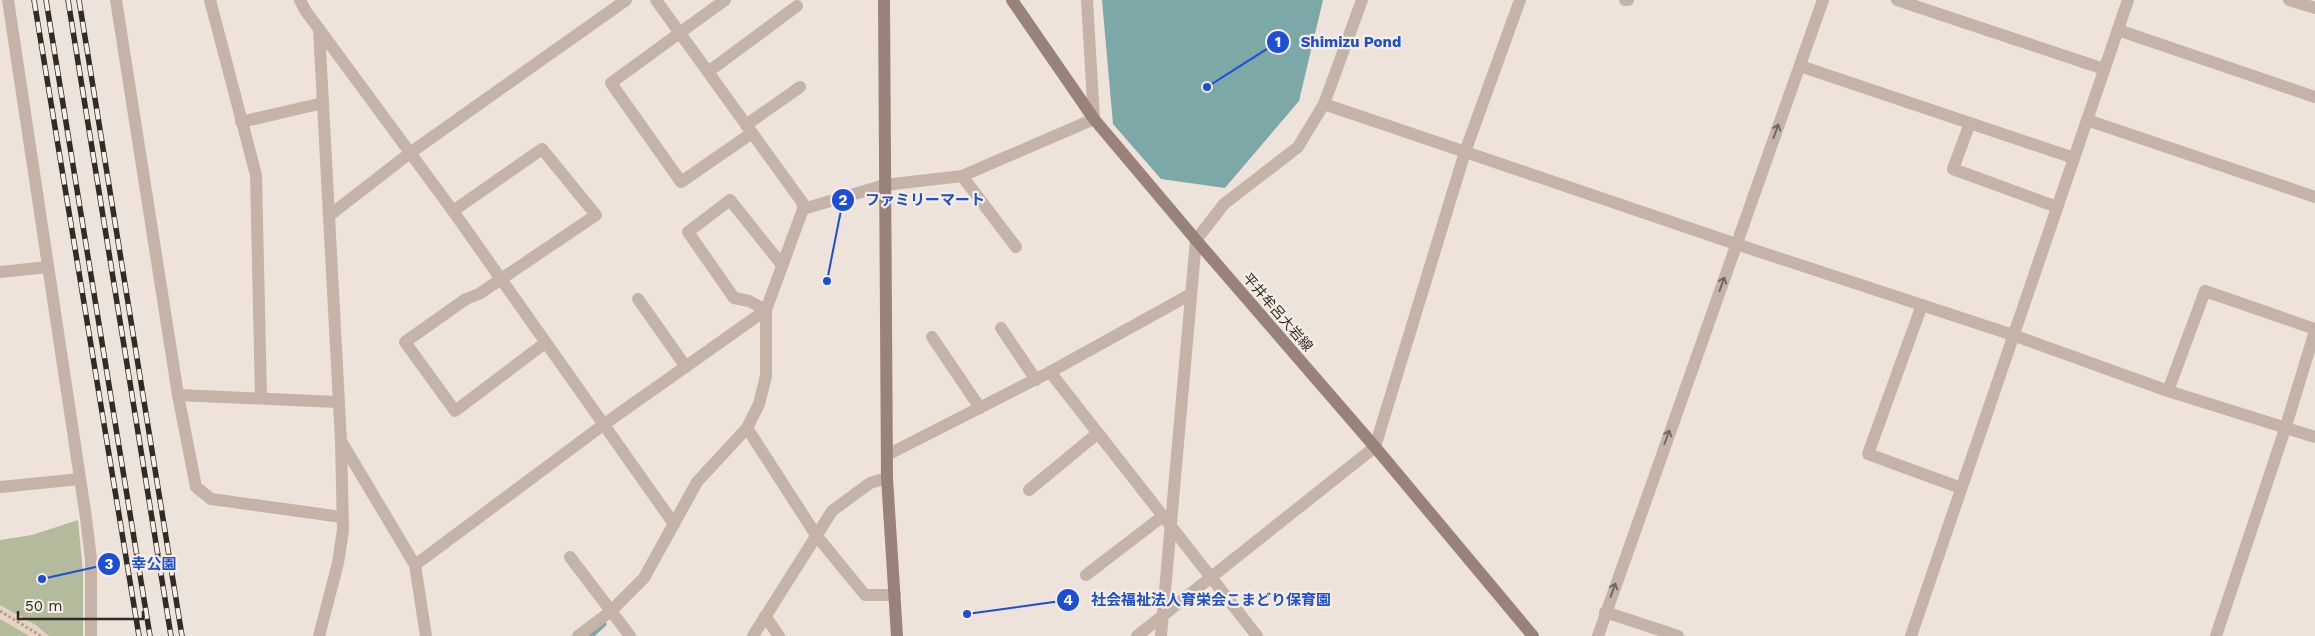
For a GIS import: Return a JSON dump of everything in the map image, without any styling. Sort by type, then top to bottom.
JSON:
[{"type":"main road","points":[[884,0],[887,478],[897,636]]},
{"type":"main road","name":"平井牟呂大岩線","points":[[1012,0],[1094,119],[1196,240],[1376,447],[1533,636]]},
{"type":"street","points":[[8,0],[80,479],[90,559],[92,636]]},
{"type":"street","points":[[116,0],[178,395],[196,486],[211,499],[342,516]]},
{"type":"street","points":[[210,0],[256,175],[262,398]]},
{"type":"street","points":[[300,0],[318,29],[453,211],[674,524]]},
{"type":"street","points":[[330,215],[410,153],[626,0]]},
{"type":"street","points":[[578,636],[611,611],[644,578],[697,482],[747,428],[760,404],[766,376],[766,310],[803,209],[802,202],[656,0]]},
{"type":"street","points":[[725,0],[610,83],[681,182],[800,87]]},
{"type":"street","points":[[803,209],[886,186],[962,176],[1094,119],[1087,0]]},
{"type":"street","points":[[1161,636],[1167,521],[1196,240],[1224,204],[1298,147],[1324,104],[1362,0]]},
{"type":"street","points":[[1137,636],[1212,579],[1376,447],[1465,152],[1520,0]]},
{"type":"street","points":[[1598,636],[1823,0]]},
{"type":"street","points":[[1897,0],[2104,69]]},
{"type":"street","points":[[1911,636],[2128,0]]},
{"type":"street","points":[[2289,0],[2315,8]]},
{"type":"street","points":[[708,72],[797,6]]},
{"type":"street","points":[[318,29],[330,215],[341,441],[343,530],[338,563],[319,636]]},
{"type":"street","points":[[2118,30],[2315,97]]},
{"type":"street","points":[[1800,66],[2074,158]]},
{"type":"street","points":[[241,122],[323,103]]},
{"type":"street","points":[[1324,104],[1922,305],[2168,391],[2286,426],[2315,437]]},
{"type":"street","points":[[2087,120],[2315,197]]},
{"type":"street","points":[[1970,123],[1953,169],[2057,207]]},
{"type":"street","points":[[453,211],[542,149],[596,215],[501,280],[479,294],[466,299],[405,342],[454,411],[545,343]]},
{"type":"street","points":[[962,176],[1016,247]]},
{"type":"street","points":[[766,310],[749,301],[734,298],[688,232],[730,200],[782,265]]},
{"type":"street","points":[[0,272],[48,267]]},
{"type":"street","points":[[2168,391],[2205,291],[2315,330],[2286,426],[2216,636]]},
{"type":"street","points":[[887,455],[1036,380],[1191,294]]},
{"type":"street","points":[[638,299],[686,367]]},
{"type":"street","points":[[1922,305],[1868,454],[1961,488]]},
{"type":"street","points":[[415,565],[603,425],[766,310]]},
{"type":"street","points":[[1001,328],[1036,380]]},
{"type":"street","points":[[932,337],[980,408]]},
{"type":"street","points":[[1050,372],[1257,636]]},
{"type":"street","points":[[178,395],[338,402]]},
{"type":"street","points":[[747,428],[816,535],[865,596],[895,595]]},
{"type":"street","points":[[1029,490],[1098,433]]},
{"type":"street","points":[[341,441],[415,565],[426,636]]},
{"type":"street","points":[[753,636],[832,511],[870,483],[887,478]]},
{"type":"street","points":[[0,487],[80,479]]},
{"type":"street","points":[[1086,575],[1167,521]]},
{"type":"street","points":[[570,557],[630,636]]},
{"type":"street","points":[[1605,612],[1678,636]]},
{"type":"street","points":[[764,616],[779,636]]},
{"type":"path","points":[[0,611],[41,636]]},
{"type":"green space","points":[[78,520],[83,572],[83,636],[0,636],[0,540],[32,535]]},
{"type":"shaded area","points":[[0,605],[36,625],[49,636],[29,636],[0,619]]},
{"type":"water","points":[[1102,0],[1323,0],[1299,101],[1225,188],[1161,179],[1113,124]]},
{"type":"waterway","points":[[591,636],[604,624]]},
{"type":"railway","points":[[34,0],[139,636]]},
{"type":"railway","points":[[46,0],[150,636]]},
{"type":"railway","points":[[68,0],[171,636]]},
{"type":"railway","points":[[79,0],[182,636]]},
{"type":"place","name":"Shimizu Pond","points":[[1207,87]]},
{"type":"place","name":"ファミリーマート","points":[[827,281]]},
{"type":"place","name":"幸公園","points":[[42,579]]},
{"type":"place","name":"社会福祉法人育栄会こまどり保育園","points":[[967,614]]}]
